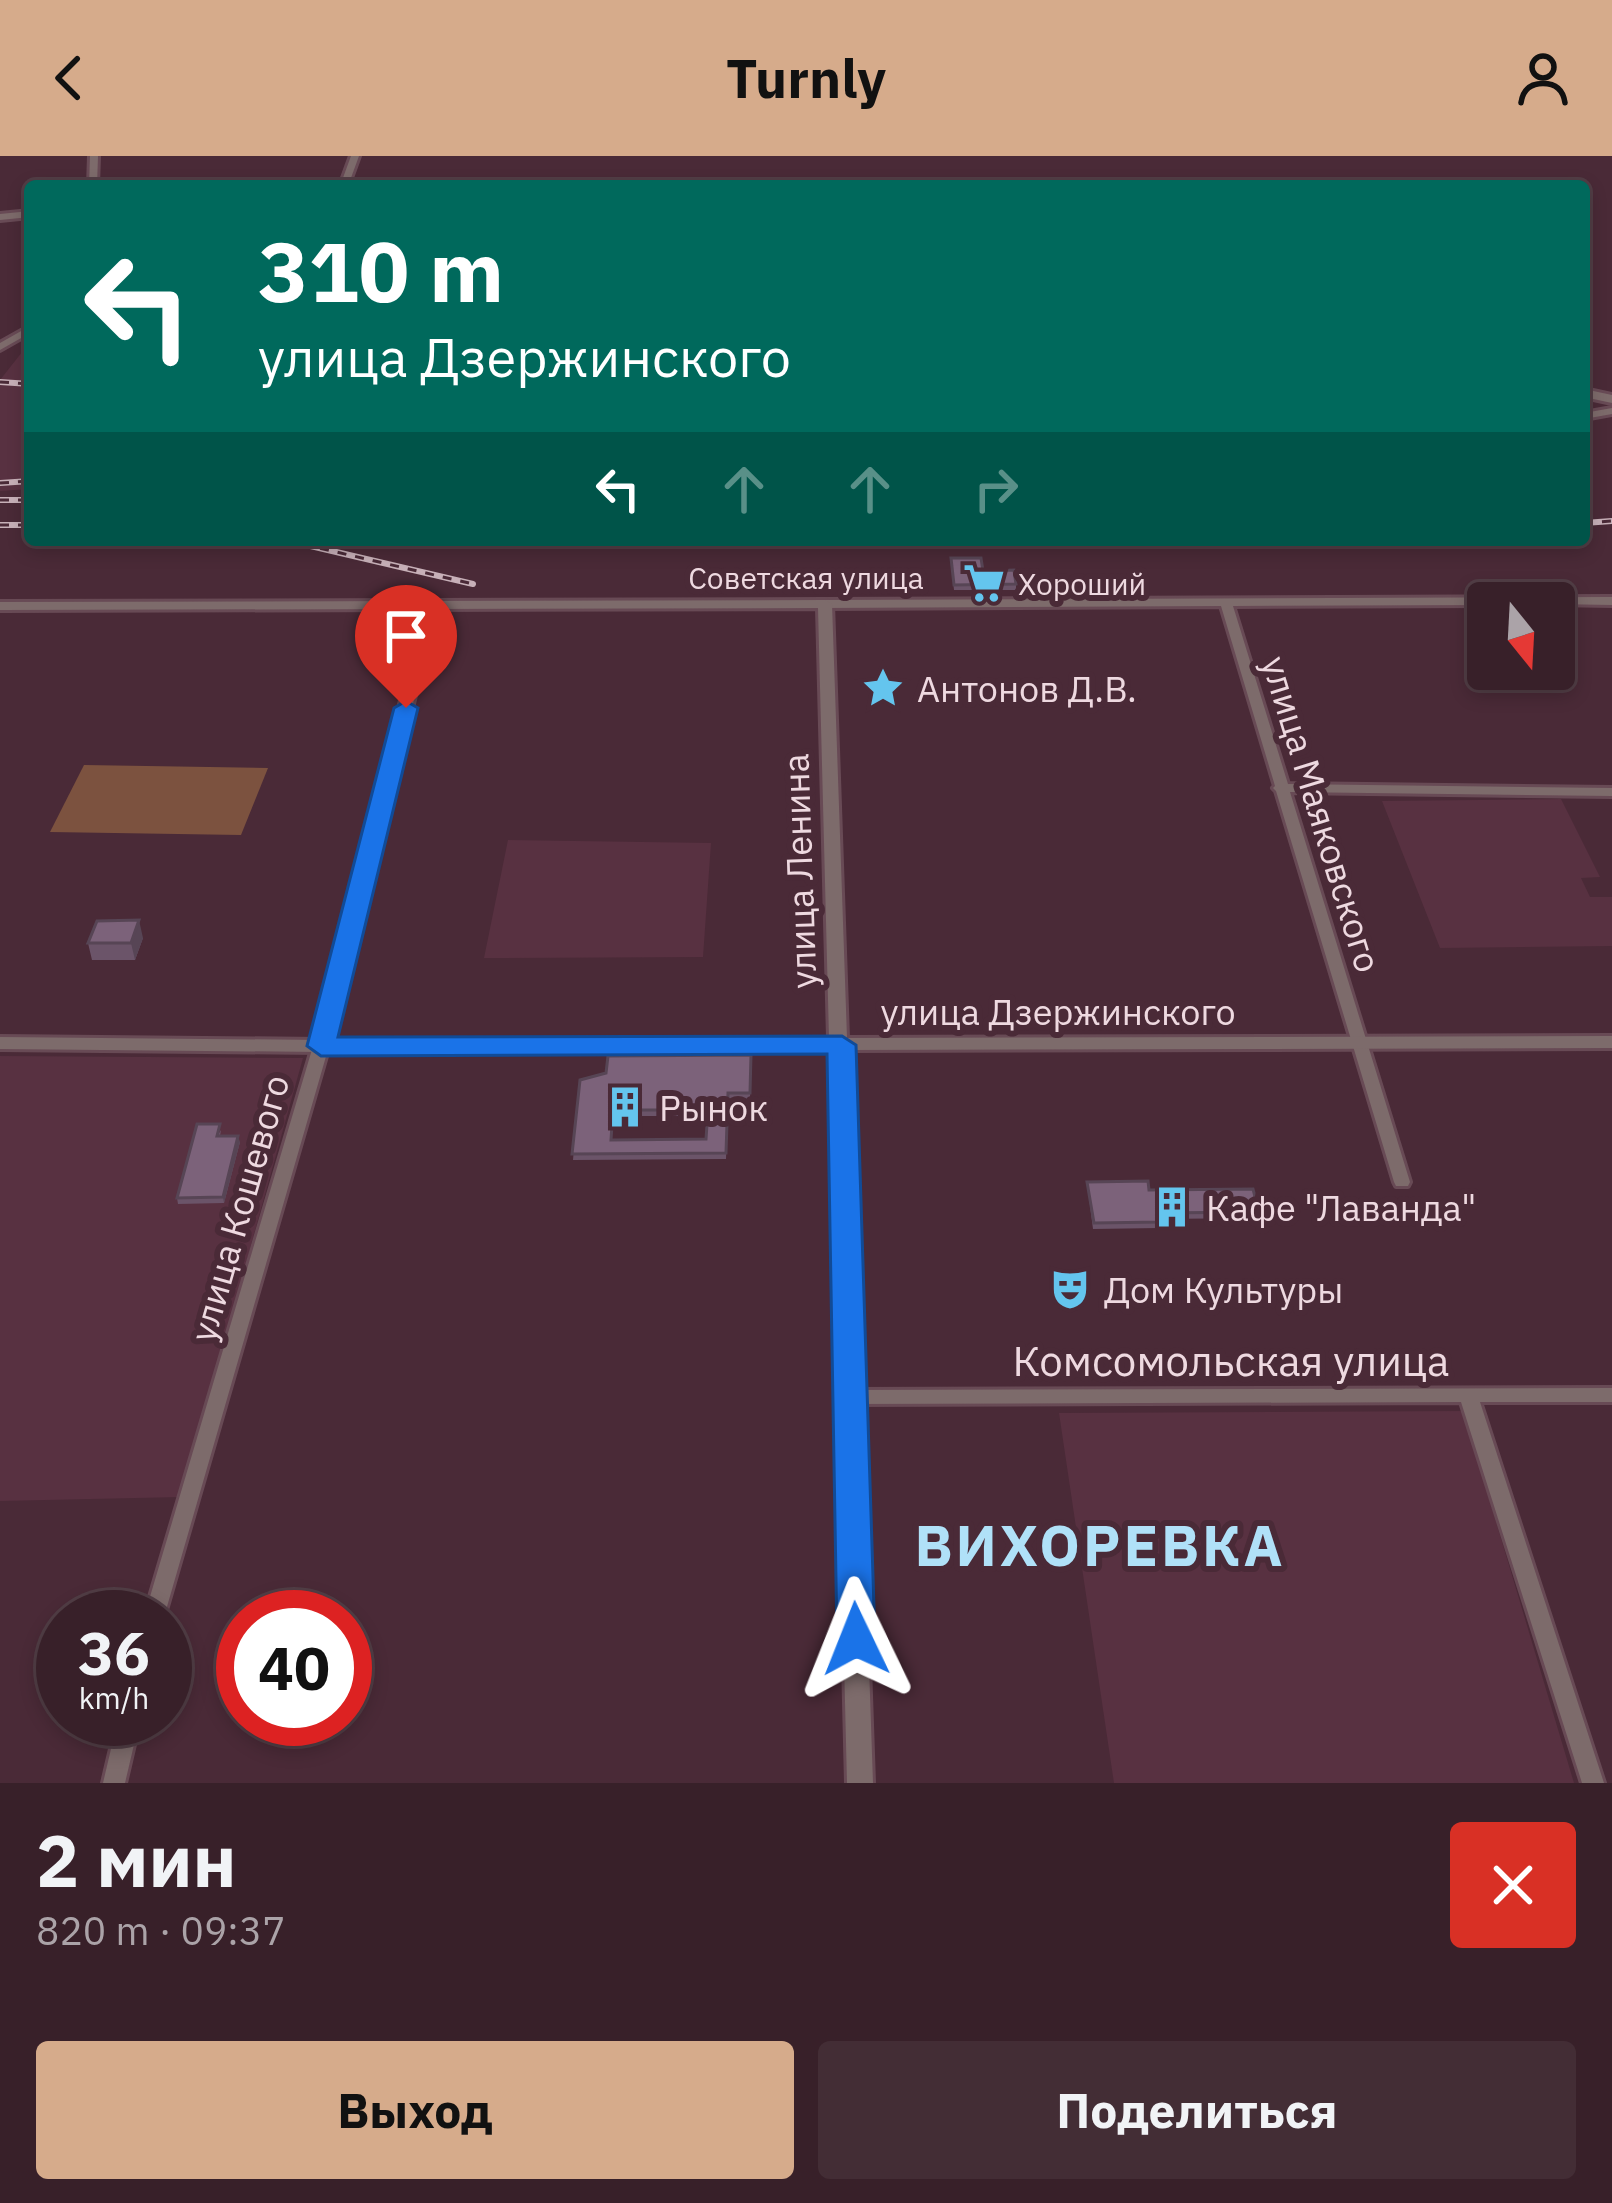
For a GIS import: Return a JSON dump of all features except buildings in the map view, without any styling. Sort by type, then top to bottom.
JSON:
[{"type":"street","name":"Советская улица","points":[[0,606],[1612,601]]},
{"type":"street","name":"улица Маяковского","points":[[1226,603],[1402,1182]]},
{"type":"street","name":"улица Ленина","points":[[826,604],[860,1783]]},
{"type":"street","name":"улица Кошевого","points":[[162,1590],[321,1046],[431,606]]},
{"type":"street","points":[[1280,788],[1612,792]]},
{"type":"street","name":"улица Дзержинского","points":[[0,1043],[1612,1042]]},
{"type":"street","points":[[1468,1395],[1594,1783]]},
{"type":"street","name":"Комсомольская улица","points":[[850,1397],[1612,1395]]},
{"type":"street","points":[[114,1783],[123,1746]]},
{"type":"shaded area","points":[[24,350],[24,489],[0,491],[0,380]]},
{"type":"shaded area","points":[[84,765],[268,768],[241,835],[50,832]]},
{"type":"shaded area","points":[[1561,799],[1600,877],[1581,878],[1590,897],[1612,897],[1612,946],[1440,948],[1382,801]]},
{"type":"shaded area","points":[[508,840],[711,843],[703,957],[484,958]]},
{"type":"shaded area","points":[[0,1056],[303,1058],[181,1497],[0,1501]]},
{"type":"shaded area","points":[[1463,1411],[1574,1783],[1114,1783],[1059,1413]]},
{"type":"railway","points":[[0,382],[24,384]]},
{"type":"railway","points":[[0,483],[24,481]]},
{"type":"railway","points":[[0,500],[24,500]]},
{"type":"railway","points":[[1590,523],[1612,521]]},
{"type":"railway","points":[[0,525],[24,525]]},
{"type":"railway","points":[[311,546],[473,584]]},
{"type":"place","name":"Хороший","points":[[984,583]]},
{"type":"place","name":"Антонов Д.В.","points":[[883,688]]},
{"type":"place","name":"Рынок","points":[[625,1107]]},
{"type":"place","name":"Кафе \"Лаванда\"","points":[[1172,1207]]},
{"type":"place","name":"Дом Культуры","points":[[1070,1289]]},
{"type":"district","name":"ВИХОРЕВКА","points":[[1100,1545]]},
{"type":"route","points":[[406,708],[321,1046],[842,1045],[856,1639]]}]
